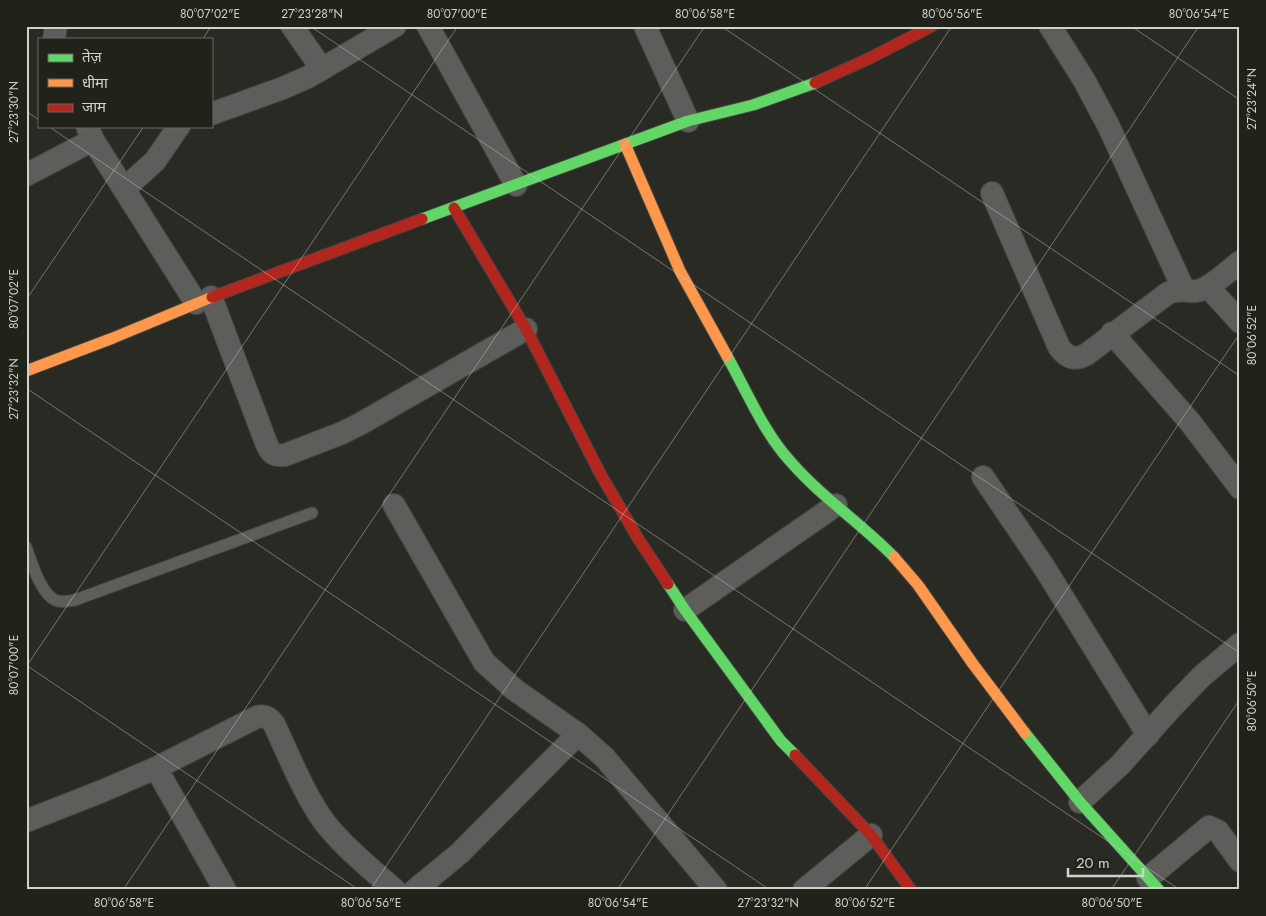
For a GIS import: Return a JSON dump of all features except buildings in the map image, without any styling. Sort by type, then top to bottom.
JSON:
[{"type":"street","points":[[292,26],[322,69]]},
{"type":"street","points":[[212,114],[283,88],[322,69],[394,26]]},
{"type":"street","points":[[428,26],[516,185]]},
{"type":"street","points":[[645,26],[688,122]]},
{"type":"street","points":[[26,371],[113,338],[204,300],[625,144],[688,122],[762,102],[814,83],[870,59],[932,26]]},
{"type":"street","points":[[1050,26],[1084,80],[1108,124],[1184,290]]},
{"type":"street","points":[[124,189],[155,161],[178,128]]},
{"type":"street","points":[[26,175],[90,133],[124,189],[204,300],[267,445],[273,454],[278,456],[285,455],[354,427],[526,329]]},
{"type":"street","points":[[625,144],[680,271],[784,457],[803,478],[875,538],[899,561],[922,588],[974,666],[1080,802],[1154,884],[1209,827],[1218,831],[1240,861]]},
{"type":"street","points":[[992,193],[1059,347],[1073,358],[1080,358],[1168,293],[1178,290],[1198,291],[1208,287],[1240,262]]},
{"type":"street","points":[[454,208],[526,329],[601,475],[639,540],[685,610],[780,741],[871,835],[911,890]]},
{"type":"street","points":[[1208,287],[1240,322]]},
{"type":"street","points":[[1112,334],[1190,422],[1240,488]]},
{"type":"street","points":[[983,477],[1044,567],[1148,734]]},
{"type":"street","points":[[394,505],[484,662],[515,690],[578,734],[613,766],[716,890]]},
{"type":"street","points":[[685,610],[836,505]]},
{"type":"street","points":[[1080,802],[1120,765],[1202,676],[1236,654]]},
{"type":"street","points":[[26,821],[156,768],[257,717],[267,717],[274,724],[316,810],[326,824],[351,850],[395,890]]},
{"type":"street","points":[[415,890],[460,853],[578,734]]},
{"type":"street","points":[[156,768],[225,890]]},
{"type":"street","points":[[804,890],[871,835]]},
{"type":"lane","points":[[26,547],[45,591],[57,601],[65,602],[75,600],[312,513]]},
{"type":"traffic: fast","points":[[422,219],[688,121],[753,105],[815,83]]},
{"type":"traffic: fast","points":[[727,356],[756,411],[781,450],[802,474],[894,557]]},
{"type":"traffic: fast","points":[[668,584],[781,741],[795,755]]},
{"type":"traffic: fast","points":[[1025,733],[1080,802],[1159,890]]},
{"type":"traffic: slow","points":[[625,144],[680,271],[727,356]]},
{"type":"traffic: slow","points":[[26,371],[212,297]]},
{"type":"traffic: slow","points":[[894,557],[918,585],[973,664],[1025,733]]},
{"type":"traffic: jam","points":[[815,83],[870,58],[932,26]]},
{"type":"traffic: jam","points":[[454,208],[526,329],[601,475],[639,540],[668,584]]},
{"type":"traffic: jam","points":[[212,297],[422,219]]},
{"type":"traffic: jam","points":[[795,755],[871,835],[911,890]]}]
